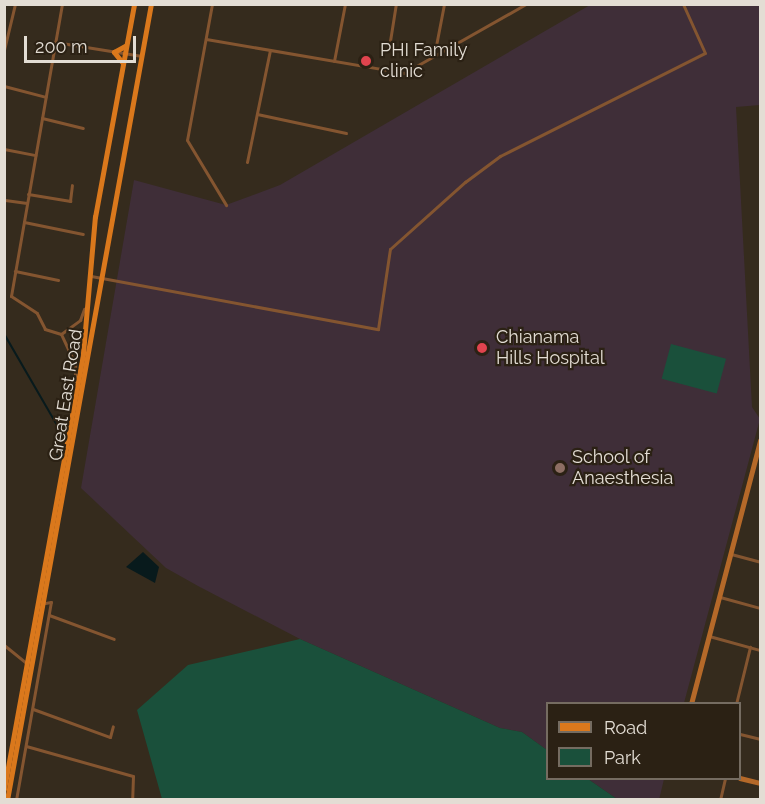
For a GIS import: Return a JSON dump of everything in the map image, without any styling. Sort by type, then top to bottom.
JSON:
[{"type":"main road","name":"Great East Road","points":[[8,800],[7,789],[27,664],[72,416],[90,285],[95,217],[134,4]]},
{"type":"main road","name":"Great East Road","points":[[7,789],[45,603],[151,4]]},
{"type":"main road","points":[[123,64],[114,52],[127,44]]},
{"type":"street","points":[[4,50],[15,4]]},
{"type":"street","points":[[62,4],[12,298],[37,313],[45,329],[61,334],[77,370],[72,416]]},
{"type":"street","points":[[212,4],[187,140],[226,205]]},
{"type":"street","points":[[334,61],[345,4]]},
{"type":"street","points":[[390,41],[396,4]]},
{"type":"street","points":[[434,56],[444,4]]},
{"type":"street","points":[[206,39],[404,73],[526,4]]},
{"type":"street","points":[[91,276],[378,329],[390,249],[465,182],[500,156],[705,53],[683,4]]},
{"type":"street","points":[[4,21],[12,23]]},
{"type":"street","points":[[55,42],[142,56]]},
{"type":"street","points":[[247,162],[270,50]]},
{"type":"street","points":[[4,86],[46,98]]},
{"type":"street","points":[[257,114],[346,133]]},
{"type":"street","points":[[42,118],[83,128]]},
{"type":"street","points":[[4,149],[35,155]]},
{"type":"street","points":[[28,194],[70,201],[72,185]]},
{"type":"street","points":[[5,200],[27,203]]},
{"type":"street","points":[[24,222],[83,234]]},
{"type":"street","points":[[15,271],[58,280]]},
{"type":"street","points":[[61,334],[83,316],[90,285]]},
{"type":"street","points":[[692,702],[760,441]]},
{"type":"street","points":[[731,554],[760,562]]},
{"type":"street","points":[[720,597],[760,608]]},
{"type":"street","points":[[16,800],[51,602],[45,603]]},
{"type":"street","points":[[49,615],[114,639]]},
{"type":"street","points":[[709,636],[760,650]]},
{"type":"street","points":[[4,645],[27,664]]},
{"type":"street","points":[[736,702],[750,647]]},
{"type":"street","points":[[33,709],[110,737],[113,726]]},
{"type":"street","points":[[741,734],[760,739]]},
{"type":"street","points":[[26,746],[133,776],[132,800]]},
{"type":"street","points":[[741,778],[760,783]]},
{"type":"street","points":[[720,800],[725,780]]},
{"type":"shaded area","name":"Chianama Hills Hospital","points":[[590,5],[760,5],[760,105],[736,107],[752,407],[760,419],[684,702],[546,702],[546,749],[522,732],[500,728],[300,639],[198,586],[166,568],[81,488],[134,180],[226,205],[280,185]]},
{"type":"shaded area","points":[[143,552],[159,567],[155,583],[126,567]]},
{"type":"shaded area","points":[[589,780],[664,780],[659,800],[617,799]]},
{"type":"green space","points":[[671,344],[726,359],[717,394],[662,379]]},
{"type":"green space","points":[[300,639],[500,728],[522,732],[546,749],[546,780],[589,780],[617,799],[162,799],[137,710],[188,665]]},
{"type":"waterway","points":[[4,333],[59,428],[58,459]]},
{"type":"place","name":"PHI Family clinic","points":[[366,61]]},
{"type":"place","name":"Chianama Hills Hospital","points":[[482,348]]},
{"type":"place","name":"School of Anaesthesia","points":[[560,468]]}]
